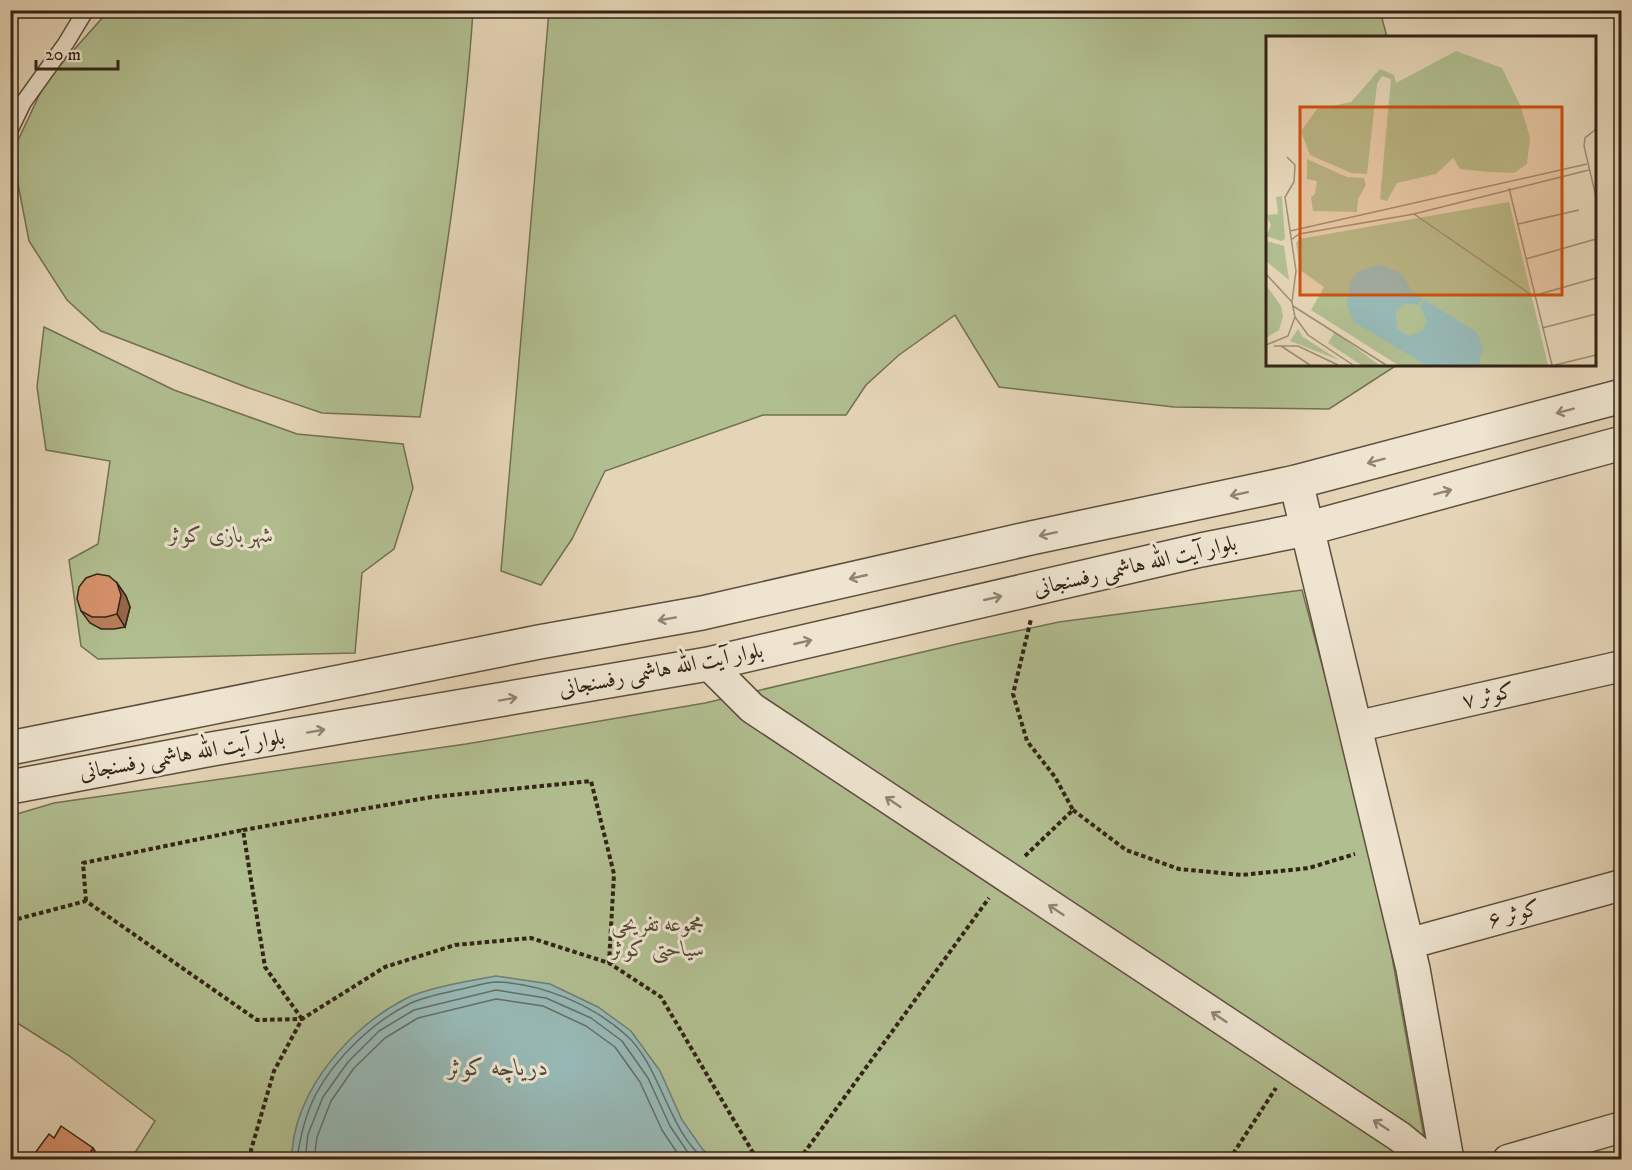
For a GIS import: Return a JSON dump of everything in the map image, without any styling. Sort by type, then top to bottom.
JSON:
[{"type":"street","name":"بلوار آیت الله هاشمی رفسنجانی","points":[[10,748],[538,642],[702,613],[1042,536],[1296,482],[1622,396]]},
{"type":"street","name":"بلوار آیت الله هاشمی رفسنجانی","points":[[10,787],[212,749],[708,664],[1201,550],[1306,529],[1622,443]]},
{"type":"street","points":[[1296,482],[1407,944],[1447,1160]]},
{"type":"street","points":[[708,664],[752,708],[1400,1137],[1428,1160]]},
{"type":"street","name":"کوثر ۷","points":[[1354,727],[1622,666]]},
{"type":"street","name":"کوثر ۶","points":[[1407,944],[1622,885]]},
{"type":"street","points":[[1508,1160],[1622,1128]]},
{"type":"lane","points":[[10,130],[22,102],[66,44],[86,10]]},
{"type":"path","points":[[1039,587],[1013,694],[1027,741],[1054,777],[1073,810],[1126,850],[1179,869],[1242,875],[1309,868],[1383,845]]},
{"type":"path","points":[[86,901],[83,863],[243,830],[432,797],[591,781],[614,873],[609,963]]},
{"type":"path","points":[[799,1160],[1005,876],[1073,810]]},
{"type":"path","points":[[243,830],[266,967],[302,1019]]},
{"type":"path","points":[[10,921],[86,901],[257,1020],[302,1019]]},
{"type":"path","points":[[252,1160],[251,1150],[274,1071],[302,1019],[385,967],[455,945],[531,938],[609,963],[661,997],[720,1099],[755,1156],[760,1160]]},
{"type":"path","points":[[1229,1160],[1291,1065]]},
{"type":"green space","points":[[122,10],[473,11],[458,164],[420,417],[322,413],[246,387],[101,331],[67,300],[29,241],[12,153],[46,81],[105,15]]},
{"type":"green space","points":[[549,11],[1380,11],[1387,36],[1266,36],[1266,366],[1395,366],[1329,409],[1174,407],[999,387],[955,315],[899,355],[866,385],[846,415],[763,415],[605,471],[572,539],[541,585],[501,571]]},
{"type":"green space","name":"شهر بازی کوثر","points":[[44,327],[174,390],[297,434],[403,444],[413,488],[394,549],[362,573],[355,653],[98,659],[81,646],[69,560],[98,544],[110,461],[46,450],[37,387]]},
{"type":"green space","name":"مجموعه تفریحی سیاحتی کوثر","points":[[1302,590],[1376,867],[1428,1159],[131,1159],[155,1121],[68,1055],[11,1019],[10,816],[54,803],[466,744],[705,703],[1059,622]]},
{"type":"water","name":"دریاچه کوثر","points":[[496,976],[550,984],[598,1007],[631,1031],[660,1071],[682,1120],[703,1150],[717,1159],[291,1159],[301,1111],[311,1091],[337,1054],[353,1037],[388,1009],[416,994]]},
{"type":"building","points":[[97,574],[109,576],[117,583],[121,595],[117,614],[92,617],[81,611],[77,599],[79,587],[86,578]]},
{"type":"building","points":[[61,1126],[93,1148],[85,1160],[36,1160],[39,1155],[35,1153],[49,1134],[54,1138]]}]
